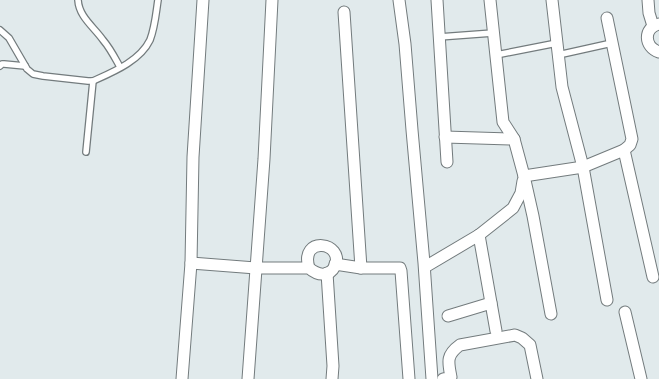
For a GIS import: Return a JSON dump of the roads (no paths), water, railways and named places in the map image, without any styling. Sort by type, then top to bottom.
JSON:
[{"type":"street","points":[[182,379],[191,263],[193,157],[203,0]]},
{"type":"street","points":[[248,379],[264,159],[272,0]]},
{"type":"street","points":[[399,0],[405,44],[425,267],[432,379]]},
{"type":"street","points":[[436,0],[447,162]]},
{"type":"street","points":[[490,0],[503,122],[514,139],[524,176],[551,314]]},
{"type":"street","points":[[552,0],[562,87],[583,167],[607,300]]},
{"type":"street","points":[[648,2],[656,25],[650,29],[647,36],[648,42],[652,48],[659,52]]},
{"type":"street","points":[[344,12],[361,268]]},
{"type":"street","points":[[524,176],[583,167],[624,150],[630,144],[632,139],[607,18]]},
{"type":"street","points":[[445,137],[514,139]]},
{"type":"street","points":[[624,150],[654,277]]},
{"type":"street","points":[[425,267],[479,235],[513,208],[521,194],[524,176]]},
{"type":"street","points":[[479,235],[496,331]]},
{"type":"street","points":[[321,245],[328,247],[334,252],[336,260],[334,267],[329,272],[322,275],[314,273],[309,268],[307,260],[308,253],[314,247],[321,245]]},
{"type":"street","points":[[191,263],[256,268],[309,268]]},
{"type":"street","points":[[335,264],[361,268],[400,268],[409,379]]},
{"type":"street","points":[[327,273],[332,379]]},
{"type":"street","points":[[448,316],[491,303]]},
{"type":"street","points":[[625,312],[641,379]]},
{"type":"street","points":[[449,378],[448,363],[450,355],[460,345],[515,335],[522,338],[530,345],[537,379]]},
{"type":"lane","points":[[78,0],[78,5],[81,12],[103,39],[120,67]]},
{"type":"lane","points":[[0,30],[9,38],[27,69],[33,74],[93,81],[133,60],[143,51],[150,40],[158,0]]},
{"type":"lane","points":[[439,37],[493,33]]},
{"type":"lane","points":[[496,55],[557,42]]},
{"type":"lane","points":[[558,55],[612,42]]},
{"type":"lane","points":[[0,66],[4,64],[25,66]]},
{"type":"lane","points":[[86,152],[93,81]]}]
